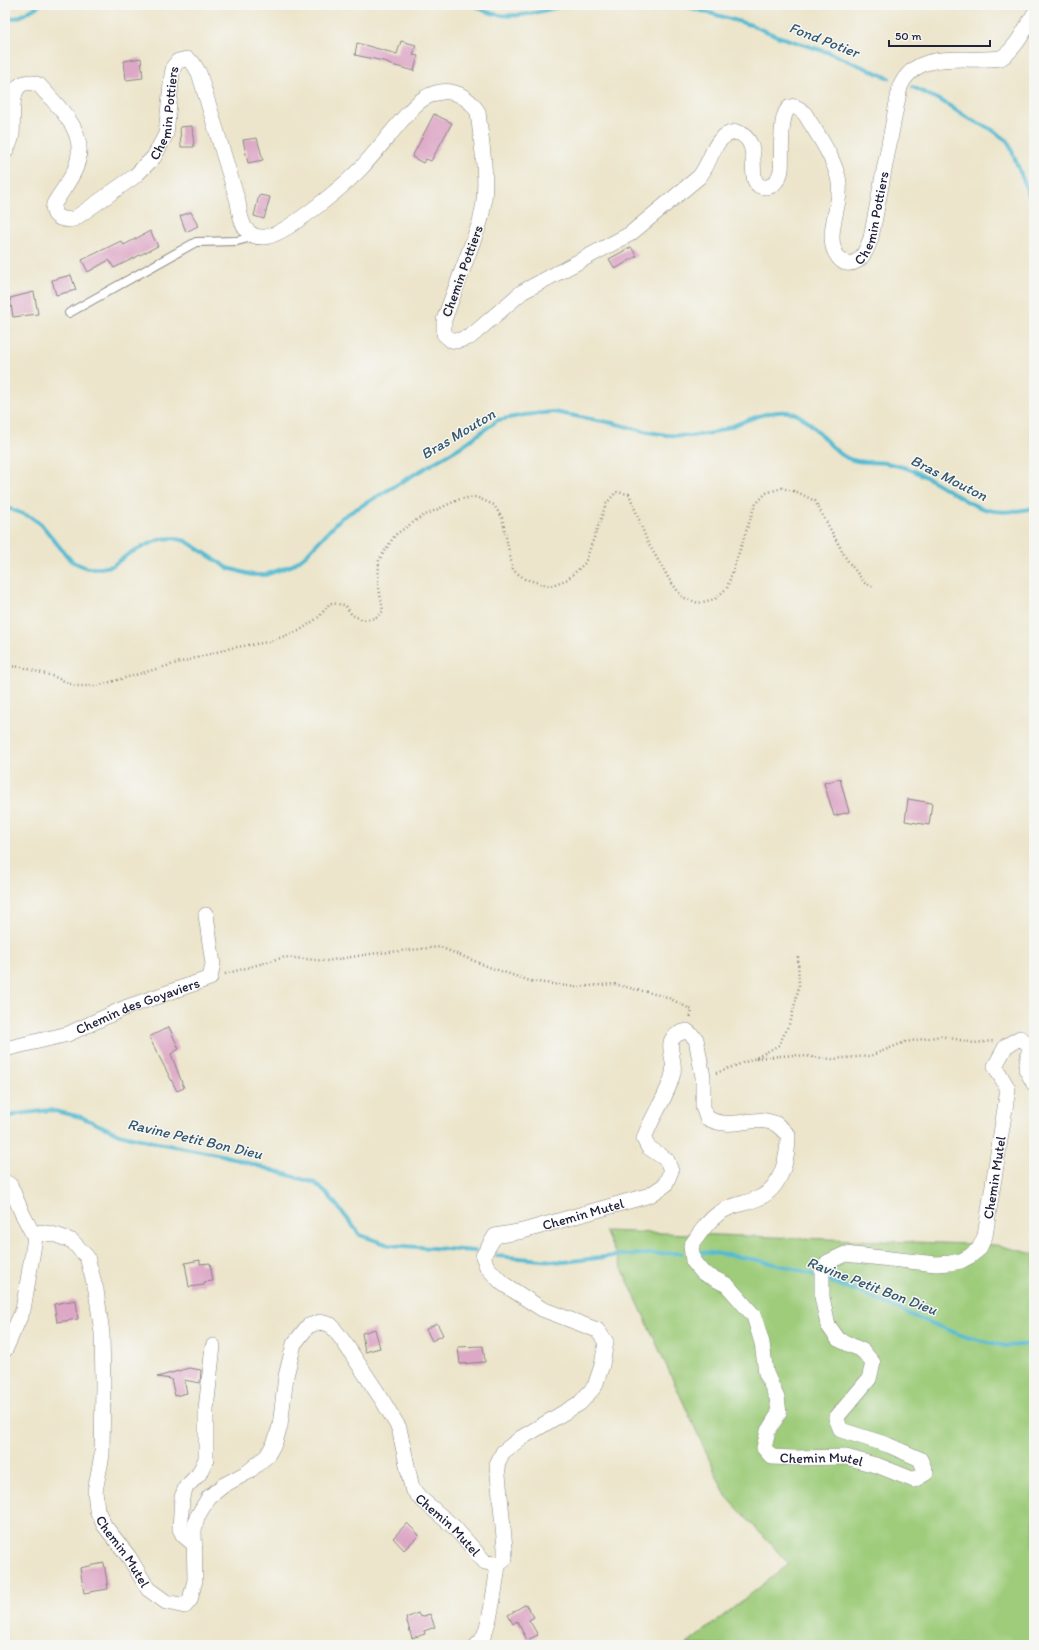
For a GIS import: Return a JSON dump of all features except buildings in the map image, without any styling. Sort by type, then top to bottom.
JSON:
[{"type":"street","name":"Chemin Pottiers","points":[[5,152],[12,136],[13,97],[17,87],[24,83],[32,82],[39,85],[73,124],[77,136],[78,159],[75,168],[52,209],[54,214],[61,219],[74,219],[135,176],[154,157],[166,134],[174,66],[178,61],[187,59],[193,63],[199,72],[236,195],[240,217],[244,227],[250,233],[264,238],[279,233],[336,190],[362,167],[412,109],[423,99],[439,93],[452,92],[460,94],[473,104],[478,112],[486,188],[484,207],[480,222],[444,320],[444,334],[450,340],[462,340],[470,336],[522,292],[630,234],[699,177],[706,168],[716,144],[725,135],[736,132],[746,137],[751,142],[753,149],[754,178],[756,184],[765,188],[772,186],[781,172],[784,117],[790,108],[795,107],[806,114],[834,165],[839,178],[839,193],[832,237],[833,247],[837,257],[843,263],[850,264],[858,260],[866,251],[871,238],[900,87],[904,77],[914,68],[930,61],[1000,58],[1007,54],[1015,45],[1034,14]]},
{"type":"street","name":"Chemin des Goyaviers","points":[[5,1049],[68,1034],[127,1007],[210,978],[213,964],[206,915]]},
{"type":"street","name":"Chemin Mutel","points":[[35,1238],[41,1232],[56,1235],[72,1241],[87,1257],[96,1290],[102,1333],[102,1455],[95,1491],[97,1510],[104,1525],[129,1557],[148,1589],[166,1602],[185,1606],[190,1600],[195,1580],[194,1530],[197,1518],[209,1497],[224,1485],[248,1472],[267,1456],[275,1442],[280,1426],[286,1376],[294,1344],[308,1326],[320,1322],[331,1325],[344,1342],[399,1428],[412,1488],[420,1498],[454,1528],[484,1562],[498,1565],[505,1559],[505,1548],[497,1464],[503,1452],[521,1438],[580,1403],[595,1386],[602,1365],[606,1342],[597,1330],[542,1309],[502,1283],[487,1267],[483,1256],[495,1236],[523,1231],[650,1195],[666,1185],[671,1171],[667,1160],[648,1147],[644,1139],[647,1129],[672,1080],[674,1069],[670,1051],[672,1040],[678,1033],[688,1031],[696,1039],[702,1077],[703,1107],[707,1118],[716,1123],[730,1125],[757,1120],[775,1124],[788,1134],[788,1150],[784,1168],[773,1187],[759,1198],[733,1205],[718,1214],[705,1226],[691,1246],[693,1261],[704,1273],[727,1285],[754,1316],[762,1343],[766,1373],[777,1398],[779,1413],[768,1431],[764,1448],[772,1457],[846,1457],[879,1466],[914,1480],[926,1473],[920,1459],[888,1445],[841,1430],[836,1418],[869,1379],[873,1363],[863,1351],[838,1339],[828,1325],[822,1297],[822,1271],[828,1262],[845,1254],[936,1264],[961,1261],[979,1249],[985,1236],[1008,1089],[995,1066],[1006,1046],[1020,1038],[1030,1044],[1026,1069],[1034,1084]]},
{"type":"street","points":[[5,1182],[10,1185],[35,1238],[23,1310],[5,1350]]},
{"type":"street","points":[[195,1545],[183,1535],[180,1529],[182,1497],[186,1487],[200,1474],[206,1459],[206,1409],[213,1346]]},
{"type":"street","points":[[477,1645],[484,1637],[496,1588],[498,1565]]},
{"type":"lane","points":[[69,313],[196,242],[237,241],[256,236]]},
{"type":"path","points":[[5,666],[28,669],[54,677],[75,686],[96,686],[231,648],[268,642],[299,631],[319,617],[330,603],[345,605],[352,614],[363,620],[376,618],[383,611],[378,582],[379,560],[395,535],[421,517],[460,499],[476,497],[494,505],[502,518],[513,570],[525,580],[550,586],[568,579],[584,563],[606,504],[616,492],[629,494],[648,543],[669,579],[682,597],[698,603],[715,599],[727,588],[755,505],[766,493],[782,488],[797,492],[815,501],[847,560],[865,583],[874,587]]},
{"type":"path","points":[[210,978],[286,957],[326,961],[370,954],[440,947],[489,967],[530,981],[575,987],[614,984],[667,997],[692,1010],[688,1031]]},
{"type":"path","points":[[702,1077],[756,1058],[779,1045],[791,1020],[799,986],[798,957]]},
{"type":"path","points":[[756,1058],[794,1055],[832,1059],[870,1056],[905,1042],[941,1036],[974,1043],[1000,1041]]},
{"type":"green space","points":[[605,1231],[996,1245],[1034,1254],[1034,1645],[686,1645],[789,1564],[726,1496]]},
{"type":"waterway","name":"Fond Potier","points":[[5,20],[19,17],[40,5]]},
{"type":"waterway","name":"Fond Potier","points":[[474,5],[482,10],[497,15],[507,16],[528,14],[567,5]]},
{"type":"waterway","name":"Fond Potier","points":[[682,5],[751,25],[777,36],[830,53],[889,78]]},
{"type":"waterway","name":"Fond Potier","points":[[913,87],[945,103],[966,117],[991,129],[1008,141],[1028,192],[1034,203]]},
{"type":"waterway","name":"Bras Mouton","points":[[5,507],[31,517],[41,524],[73,562],[87,568],[112,566],[130,553],[149,544],[161,539],[173,538],[186,541],[228,568],[252,575],[265,575],[293,565],[306,555],[341,518],[462,446],[498,420],[524,415],[553,412],[613,423],[643,431],[666,435],[691,436],[712,433],[769,413],[788,412],[805,419],[832,447],[851,460],[886,463],[910,469],[970,503],[991,511],[1003,512],[1034,508]]},
{"type":"waterway","name":"Ravine Petit Bon Dieu","points":[[5,1118],[18,1114],[50,1110],[81,1117],[119,1134],[152,1142],[222,1155],[315,1183],[331,1198],[360,1235],[389,1245],[475,1251]]},
{"type":"waterway","name":"Ravine Petit Bon Dieu","points":[[699,1252],[730,1255],[760,1261],[820,1277]]},
{"type":"waterway","name":"Ravine Petit Bon Dieu","points":[[497,1256],[564,1262],[622,1255],[681,1253]]},
{"type":"waterway","name":"Ravine Petit Bon Dieu","points":[[826,1280],[862,1293],[918,1318],[966,1337],[1006,1346],[1034,1344]]}]
